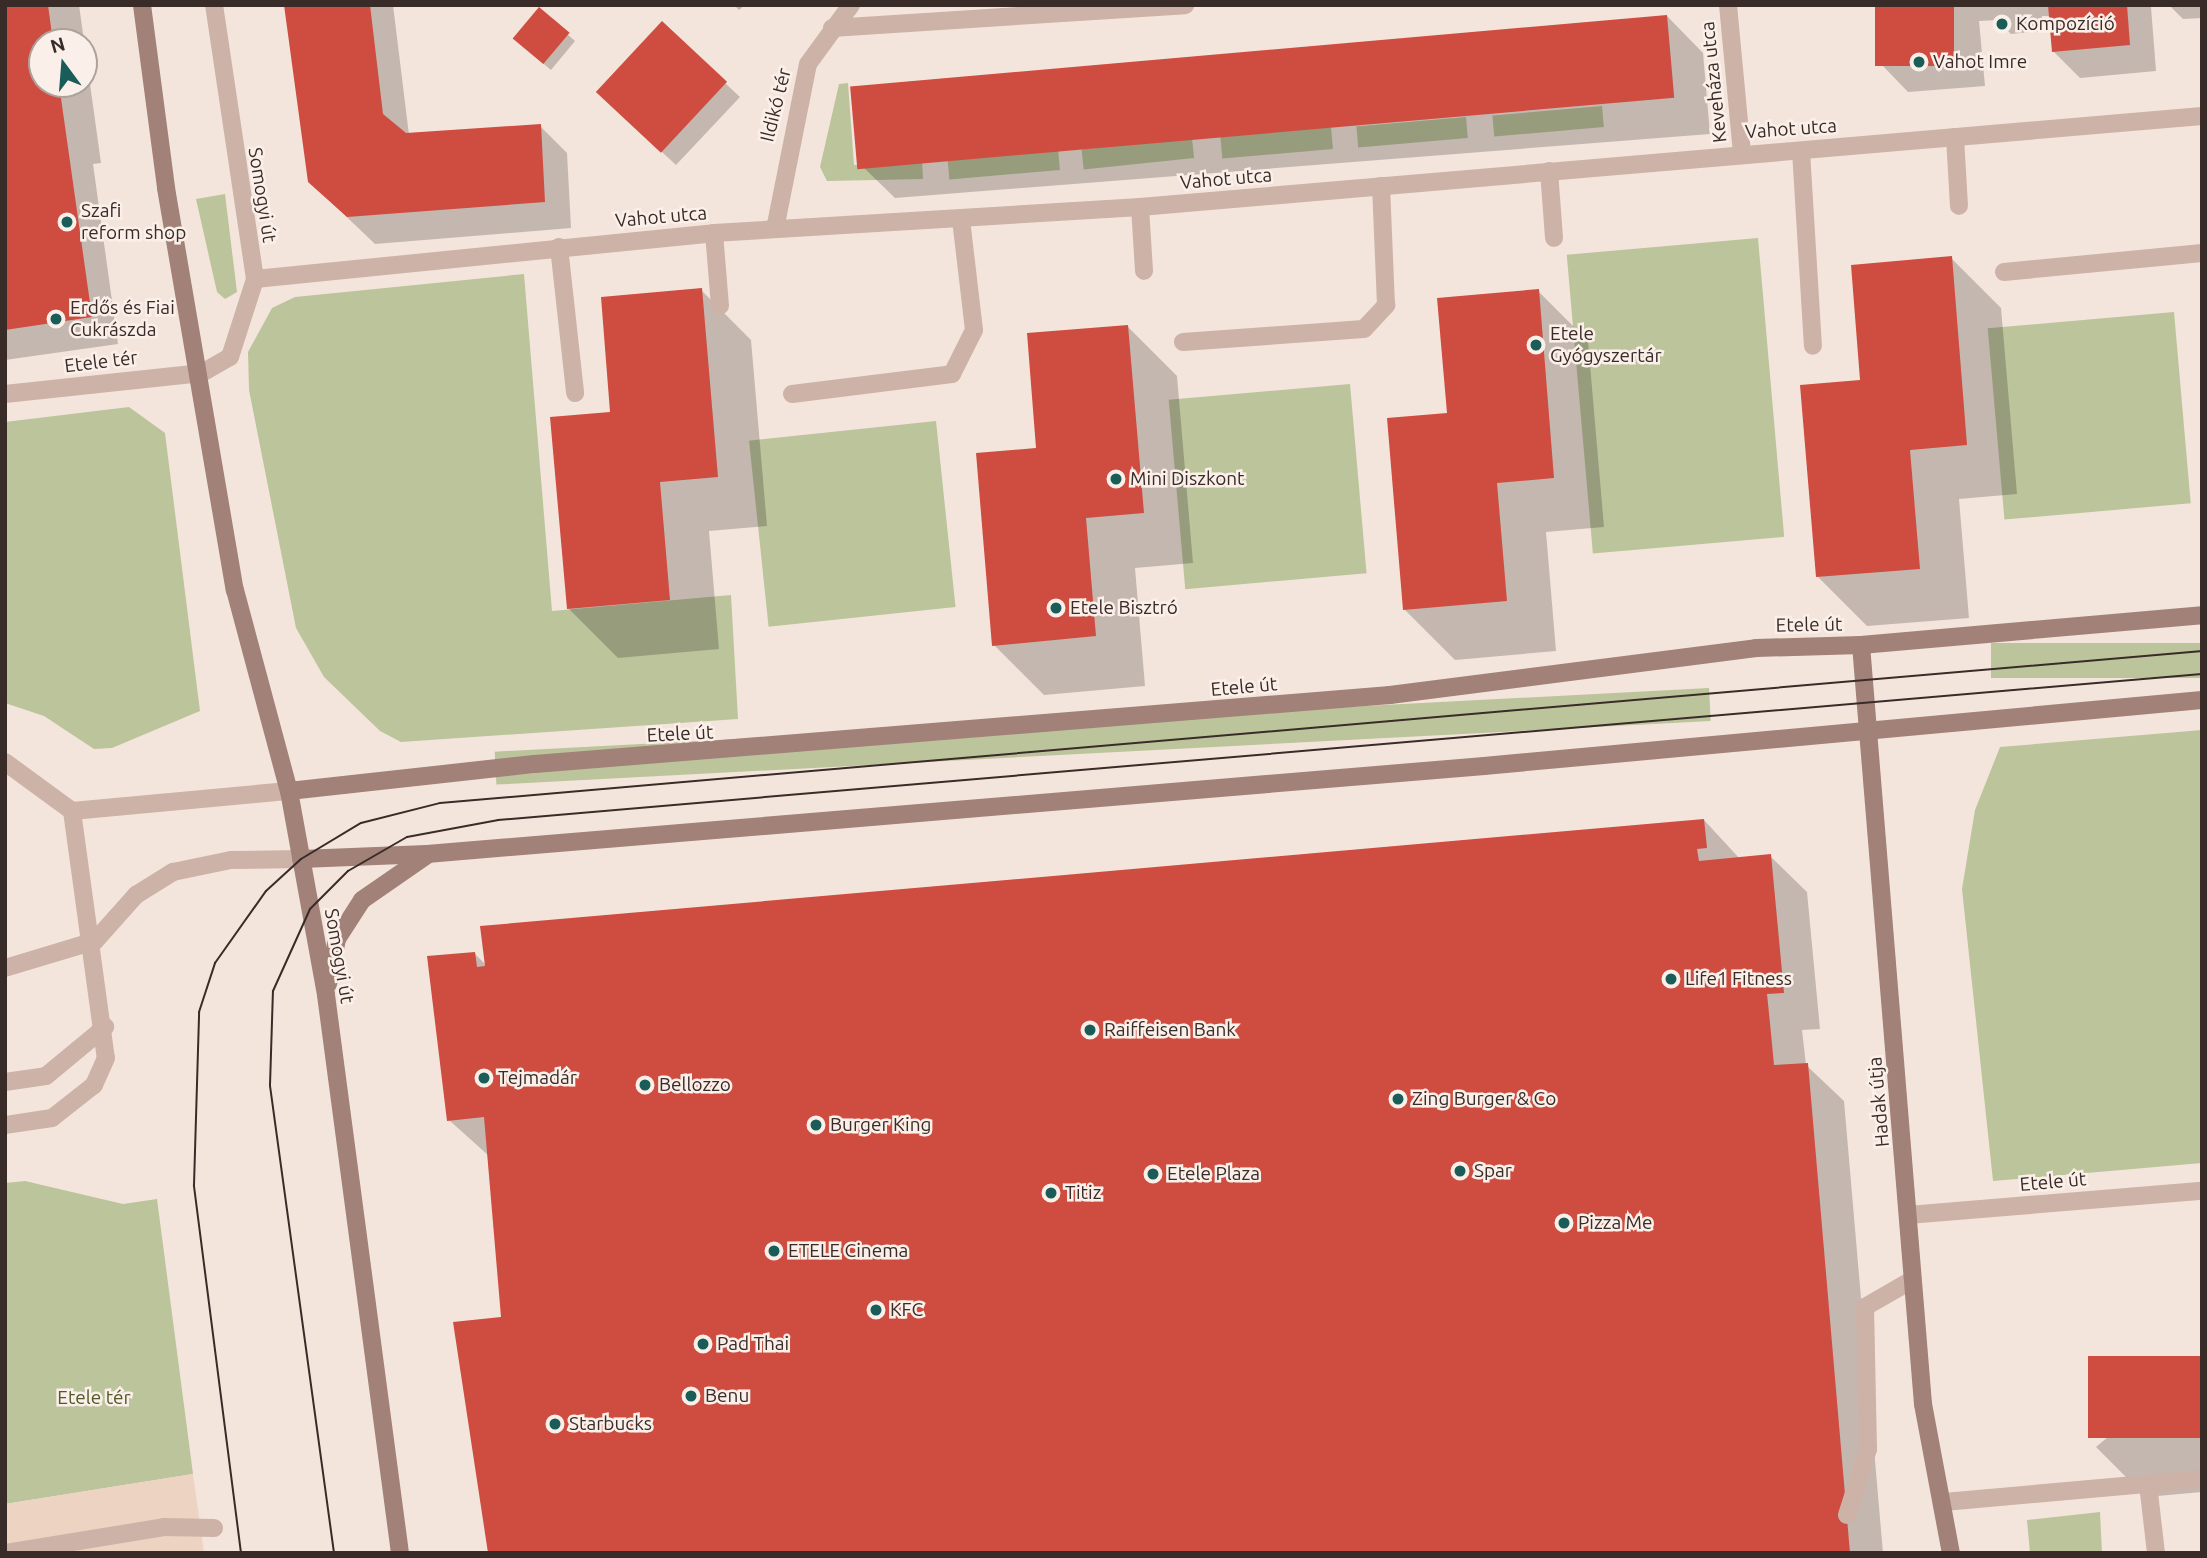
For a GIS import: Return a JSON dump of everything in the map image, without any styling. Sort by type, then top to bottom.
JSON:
[{"type":"main road","name":"Somogyi út","points":[[142,5],[166,188],[202,373],[235,590],[289,791],[326,995],[400,1553]]},
{"type":"main road","name":"Etele út","points":[[289,791],[536,764],[1390,695],[1756,648],[1861,645],[2202,615]]},
{"type":"main road","name":"Hadak útja","points":[[1861,645],[1923,1404],[1944,1502],[1951,1553]]},
{"type":"main road","points":[[301,859],[427,854],[1869,732],[2202,699]]},
{"type":"main road","points":[[326,995],[337,939],[362,900],[427,854]]},
{"type":"street","name":"Somogyi út","points":[[202,373],[230,357],[254,279],[214,5]]},
{"type":"street","name":"Ildikó tér","points":[[775,229],[808,64],[832,27],[851,5]]},
{"type":"street","points":[[832,27],[1185,5]]},
{"type":"street","name":"Keveháza utca","points":[[1728,5],[1742,154]]},
{"type":"street","name":"Vahot utca","points":[[254,279],[714,233],[1140,207],[2202,116]]},
{"type":"street","points":[[1955,137],[1959,206]]},
{"type":"street","points":[[1801,150],[1813,346]]},
{"type":"street","points":[[1549,171],[1554,238]]},
{"type":"street","points":[[1183,342],[1364,329],[1386,305],[1381,186]]},
{"type":"street","points":[[1140,207],[1144,271]]},
{"type":"street","points":[[792,394],[952,374],[974,330],[961,220]]},
{"type":"street","points":[[714,233],[720,306]]},
{"type":"street","points":[[559,247],[575,393]]},
{"type":"street","points":[[2004,272],[2202,253]]},
{"type":"street","name":"Etele tér","points":[[5,394],[202,373]]},
{"type":"street","points":[[5,762],[72,811],[289,791]]},
{"type":"street","points":[[5,1125],[52,1118],[93,1085],[106,1058],[95,941],[72,811]]},
{"type":"street","points":[[5,968],[95,941],[136,895],[173,872],[231,860],[301,859]]},
{"type":"street","points":[[5,1082],[47,1076],[105,1027]]},
{"type":"street","name":"Etele út","points":[[1908,1215],[2202,1191]]},
{"type":"street","points":[[1847,1515],[1868,1449],[1865,1307],[1912,1280]]},
{"type":"street","points":[[1944,1502],[2202,1479]]},
{"type":"street","points":[[2148,1484],[2156,1553]]},
{"type":"street","points":[[6,1553],[164,1527],[214,1528]]},
{"type":"green space","points":[[848,83],[854,165],[922,160],[923,179],[827,181],[820,167],[839,84]]},
{"type":"green space","points":[[1602,106],[1604,127],[1494,137],[1492,116]]},
{"type":"green space","points":[[1466,117],[1468,138],[1358,148],[1356,127]]},
{"type":"green space","points":[[1331,127],[1333,149],[1222,159],[1220,137]]},
{"type":"green space","points":[[1192,138],[1194,158],[1084,169],[1082,150]]},
{"type":"green space","points":[[1058,148],[1060,170],[949,180],[947,158]]},
{"type":"green space","points":[[225,194],[237,292],[225,299],[217,292],[196,199]]},
{"type":"green space","points":[[1758,238],[1784,537],[1593,554],[1567,255]]},
{"type":"green space","points":[[524,274],[552,611],[731,595],[738,719],[401,742],[380,731],[324,677],[296,628],[249,390],[248,352],[272,308],[295,297]]},
{"type":"green space","points":[[2174,312],[2191,503],[2004,520],[1988,328]]},
{"type":"green space","points":[[1350,384],[1367,573],[1185,589],[1169,400]]},
{"type":"green space","points":[[129,407],[165,433],[200,711],[112,748],[94,749],[44,716],[5,703],[5,422]]},
{"type":"green space","points":[[936,421],[956,607],[769,627],[749,441]]},
{"type":"green space","points":[[1991,643],[2202,643],[2202,678],[1991,678]]},
{"type":"green space","points":[[1709,688],[1711,721],[496,785],[495,752]]},
{"type":"green space","points":[[2202,730],[2202,1163],[1993,1181],[1962,889],[1975,810],[2000,747]]},
{"type":"green space","name":"Etele tér","points":[[25,1181],[123,1204],[157,1199],[193,1474],[5,1504],[5,1183]]},
{"type":"green space","points":[[2100,1512],[2102,1553],[2030,1553],[2027,1520]]},
{"type":"shaded area","points":[[193,1474],[204,1553],[5,1553],[5,1504]]},
{"type":"building","points":[[5,5],[48,5],[51,28],[28,28],[28,98],[61,98],[92,317],[5,330]]},
{"type":"building","points":[[284,5],[370,5],[383,114],[406,133],[541,124],[545,202],[347,217],[308,182]]},
{"type":"building","points":[[1875,5],[1954,5],[1954,66],[1875,66]]},
{"type":"building","points":[[2048,5],[2127,5],[2130,45],[2052,52]]},
{"type":"building","points":[[539,7],[570,33],[543,64],[513,38]]},
{"type":"building","points":[[1667,15],[1674,98],[857,169],[850,86]]},
{"type":"building","points":[[662,21],[727,82],[661,153],[596,92]]},
{"type":"building","points":[[1952,256],[1967,445],[1910,450],[1920,569],[1816,577],[1800,385],[1860,380],[1851,265]]},
{"type":"building","points":[[702,288],[718,477],[660,482],[670,600],[567,609],[550,417],[610,412],[601,297]]},
{"type":"building","points":[[1539,289],[1554,478],[1497,483],[1507,601],[1403,610],[1387,418],[1447,413],[1437,298]]},
{"type":"building","points":[[1128,325],[1144,513],[1086,518],[1096,636],[992,646],[976,453],[1036,448],[1027,333]]},
{"type":"building","name":"Etele Plaza","points":[[1704,819],[1707,848],[1697,849],[1699,861],[1771,854],[1784,993],[1767,994],[1774,1065],[1808,1063],[1850,1553],[488,1553],[453,1322],[501,1317],[484,1117],[447,1121],[427,956],[475,952],[477,967],[485,966],[480,926]]},
{"type":"building","points":[[2088,1356],[2202,1356],[2202,1438],[2088,1438]]},
{"type":"tram line","points":[[241,1553],[194,1185],[199,1012],[215,963],[266,891],[301,859],[361,823],[440,803],[2202,651]]},
{"type":"tram line","points":[[334,1553],[270,1085],[273,991],[310,909],[348,871],[407,837],[498,820],[2202,674]]},
{"type":"place","name":"Kompozíció","points":[[2002,24]]},
{"type":"place","name":"Vahot Imre","points":[[1919,62]]},
{"type":"place","name":"Szafi reform shop","points":[[67,222]]},
{"type":"place","name":"Erdős és Fiai Cukrászda","points":[[56,319]]},
{"type":"place","name":"Etele Gyógyszertár","points":[[1536,345]]},
{"type":"place","name":"Mini Diszkont","points":[[1116,479]]},
{"type":"place","name":"Etele Bisztró","points":[[1056,608]]},
{"type":"place","name":"Life1 Fitness","points":[[1671,979]]},
{"type":"place","name":"Raiffeisen Bank","points":[[1090,1030]]},
{"type":"place","name":"Tejmadár","points":[[484,1078]]},
{"type":"place","name":"Bellozzo","points":[[645,1085]]},
{"type":"place","name":"Zing Burger & Co","points":[[1398,1099]]},
{"type":"place","name":"Burger King","points":[[816,1125]]},
{"type":"place","name":"Spar","points":[[1460,1171]]},
{"type":"place","name":"Etele Plaza","points":[[1153,1174]]},
{"type":"place","name":"Titiz","points":[[1051,1193]]},
{"type":"place","name":"Pizza Me","points":[[1564,1223]]},
{"type":"place","name":"ETELE Cinema","points":[[774,1251]]},
{"type":"place","name":"KFC","points":[[876,1310]]},
{"type":"place","name":"Pad Thai","points":[[703,1344]]},
{"type":"place","name":"Benu","points":[[691,1396]]},
{"type":"place","name":"Starbucks","points":[[555,1424]]}]
